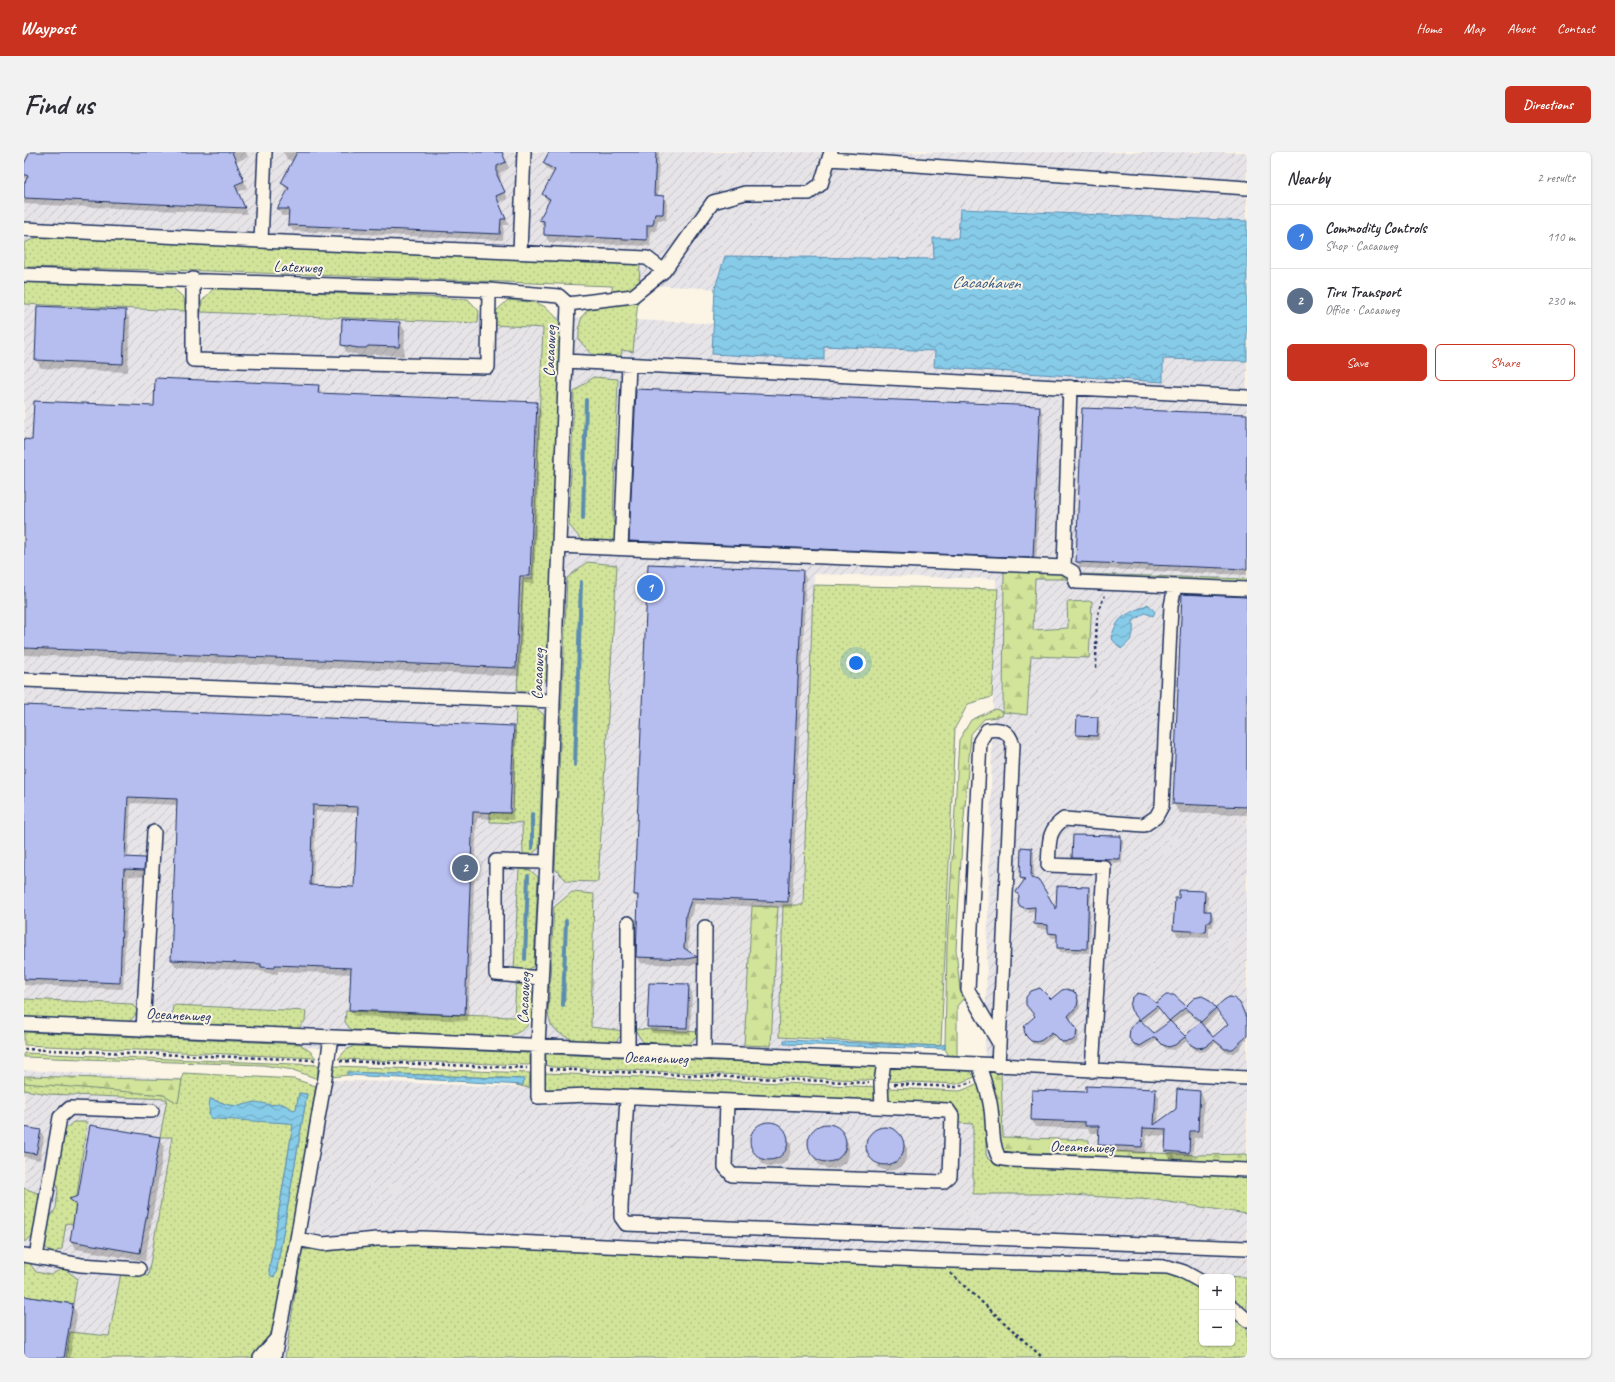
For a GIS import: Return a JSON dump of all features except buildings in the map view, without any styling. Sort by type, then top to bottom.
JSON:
[{"type":"street","points":[[261,241],[265,152]]},
{"type":"street","points":[[520,252],[524,152]]},
{"type":"street","points":[[568,304],[633,296],[664,271],[714,202],[745,192],[809,193],[821,184],[830,156],[1247,188]]},
{"type":"street","points":[[24,229],[647,258],[664,271]]},
{"type":"street","name":"Latexweg","points":[[24,275],[193,279],[489,290],[559,296],[568,304]]},
{"type":"street","points":[[193,279],[193,360],[488,367],[489,290]]},
{"type":"street","name":"Cacaoweg","points":[[568,304],[547,862],[537,1068],[538,1097],[589,1095],[627,1097]]},
{"type":"street","points":[[566,361],[1247,397]]},
{"type":"street","points":[[621,548],[629,364]]},
{"type":"street","points":[[1064,567],[1070,387]]},
{"type":"street","points":[[559,546],[1064,567],[1073,572],[1076,582],[1247,589]]},
{"type":"street","points":[[1092,1071],[1104,867],[1048,865],[1051,832],[1056,824],[1064,819],[1144,825],[1156,817],[1162,806],[1171,606],[1175,586]]},
{"type":"street","points":[[24,680],[553,701]]},
{"type":"street","points":[[998,1066],[1014,745],[1011,736],[1003,731],[995,729],[987,730],[980,741],[968,990],[999,1043]]},
{"type":"street","points":[[143,1030],[154,832]]},
{"type":"street","points":[[541,978],[496,974],[496,861],[547,862]]},
{"type":"street","points":[[628,923],[628,1049]]},
{"type":"street","points":[[704,1053],[705,927]]},
{"type":"street","name":"Oceanenweg","points":[[24,1024],[979,1064],[1247,1078]]},
{"type":"street","points":[[274,1358],[297,1239],[331,1037]]},
{"type":"street","points":[[882,1107],[881,1083],[884,1061]]},
{"type":"street","name":"Oceanenweg","points":[[979,1064],[990,1103],[993,1123],[993,1148],[999,1158],[1011,1160],[1247,1170]]},
{"type":"street","points":[[727,1101],[725,1167],[732,1174],[943,1182],[950,1176],[952,1116],[948,1110],[882,1107],[627,1097],[621,1207],[621,1217],[626,1224],[1247,1248]]},
{"type":"street","points":[[139,1269],[81,1265],[30,1256],[60,1117],[70,1108],[152,1111]]},
{"type":"street","points":[[297,1239],[323,1244],[377,1239],[423,1238],[937,1260],[1168,1267],[1184,1272],[1199,1280]]},
{"type":"street","points":[[1234,1310],[1247,1320]]},
{"type":"street","points":[[260,1358],[278,1336]]},
{"type":"path","points":[[1096,668],[1100,604],[1113,584]]},
{"type":"path","name":"Oceanenweg","points":[[24,1049],[537,1068],[956,1087],[963,1086],[982,1078]]},
{"type":"path","points":[[937,1260],[1043,1358]]},
{"type":"shaded area","points":[[24,152],[1247,152],[1247,229],[938,273],[720,289],[24,248]]},
{"type":"shaded area","points":[[24,293],[703,323],[1247,356],[1247,1175],[982,1165],[996,579],[814,574],[797,1076],[24,1031]]},
{"type":"shaded area","points":[[24,1070],[185,1079],[137,1358],[24,1358]]},
{"type":"shaded area","points":[[332,1080],[975,1105],[977,1169],[1247,1186],[1247,1358],[277,1358]]},
{"type":"green space","points":[[38,237],[640,263],[633,352],[622,350],[620,360],[595,358],[579,340],[580,323],[586,312],[596,306],[613,303],[612,286],[206,271],[24,267],[24,243]]},
{"type":"green space","points":[[24,279],[171,286],[184,298],[185,311],[24,304]]},
{"type":"green space","points":[[214,288],[468,299],[479,311],[478,323],[201,312],[202,301]]},
{"type":"green space","points":[[508,300],[532,302],[544,306],[561,324],[547,678],[534,691],[517,691],[523,579],[532,579],[543,328],[495,325],[496,311]]},
{"type":"green space","points":[[593,377],[618,379],[613,520],[619,543],[584,543],[569,525],[574,392]]},
{"type":"green space","points":[[587,562],[617,565],[598,882],[567,881],[555,869],[567,578]]},
{"type":"green space","points":[[1004,571],[1071,573],[1070,579],[1035,579],[1033,630],[1068,628],[1067,602],[1092,601],[1089,658],[1031,656],[1027,715],[1003,712]]},
{"type":"green space","points":[[1083,574],[1247,579],[1247,584],[1083,578]]},
{"type":"green space","points":[[813,585],[998,589],[992,697],[968,704],[955,728],[941,1044],[939,1046],[779,1037],[783,905],[803,905]]},
{"type":"green space","points":[[516,704],[533,705],[544,715],[539,848],[531,855],[523,854],[522,823],[490,822],[490,812],[510,813],[513,810]]},
{"type":"green space","points":[[995,709],[1003,712],[1002,716],[984,719],[971,734],[962,842],[956,950],[960,990],[966,1000],[962,1000],[957,1006],[957,1057],[949,1056],[945,1049],[947,946],[959,740],[971,720]]},
{"type":"green space","points":[[519,869],[530,870],[538,877],[534,966],[525,972],[514,971]]},
{"type":"green space","points":[[572,892],[594,894],[591,1027],[624,1031],[615,1043],[572,1039],[565,1036],[552,1026],[548,1014],[554,907]]},
{"type":"green space","points":[[752,906],[778,907],[771,1046],[744,1045]]},
{"type":"green space","points":[[516,984],[527,986],[531,991],[534,1001],[533,1013],[526,1027],[517,1033],[506,1037],[351,1030],[345,1022],[346,1011],[514,1017]]},
{"type":"green space","points":[[24,999],[132,1004],[137,1010],[137,1013],[129,1022],[24,1017]]},
{"type":"green space","points":[[173,1005],[306,1011],[305,1021],[298,1029],[181,1023],[172,1013]]},
{"type":"green space","points":[[634,1029],[700,1032],[688,1046],[643,1042]]},
{"type":"green space","points":[[24,1032],[300,1044],[311,1052],[316,1058],[24,1045]]},
{"type":"green space","points":[[354,1046],[530,1053],[530,1064],[338,1059],[345,1051]]},
{"type":"green space","points":[[24,1053],[318,1065],[318,1079],[293,1070],[263,1065],[24,1057]]},
{"type":"green space","points":[[546,1054],[970,1071],[975,1077],[957,1084],[553,1067],[545,1065]]},
{"type":"green space","points":[[335,1066],[530,1073],[529,1088],[512,1084],[523,1085],[523,1079],[348,1072],[348,1075],[332,1077]]},
{"type":"green space","points":[[988,1072],[1001,1072],[1003,1137],[1089,1140],[1089,1150],[1198,1155],[1247,1154],[1247,1164],[997,1151],[997,1118]]},
{"type":"green space","points":[[183,1073],[294,1079],[316,1086],[293,1227],[273,1329],[268,1338],[251,1358],[66,1358],[70,1332],[109,1336],[121,1273],[148,1276],[172,1137],[160,1137],[167,1099],[48,1094],[24,1090],[24,1077],[164,1095],[178,1102]],"holes":[[[299,1093],[307,1094],[276,1274],[271,1274],[269,1271],[293,1125],[288,1123],[209,1114],[211,1099],[229,1105],[239,1106],[283,1104],[294,1111],[296,1110]]]},
{"type":"green space","points":[[545,1073],[877,1087],[877,1102],[545,1089]]},
{"type":"green space","points":[[24,1076],[182,1080],[178,1103],[164,1095],[24,1083]]},
{"type":"green space","points":[[978,1083],[986,1108],[986,1154],[988,1159],[995,1162],[1247,1172],[1247,1214],[1155,1200],[1053,1194],[973,1194],[973,1124],[958,1123],[956,1109],[952,1105],[888,1102],[888,1088],[960,1091]]},
{"type":"green space","points":[[73,1122],[87,1122],[73,1224],[66,1223],[62,1249],[51,1254],[43,1244],[47,1223],[56,1208],[58,1190],[55,1175],[64,1130]]},
{"type":"green space","points":[[24,1188],[40,1194],[33,1236],[24,1242]]},
{"type":"green space","points":[[381,1244],[1199,1275],[1199,1346],[1235,1346],[1235,1277],[1247,1277],[1247,1358],[285,1358],[302,1250]]},
{"type":"green space","points":[[24,1261],[28,1261],[36,1272],[51,1275],[63,1268],[77,1278],[73,1304],[24,1296]]},
{"type":"water","name":"Cacaohaven","points":[[960,209],[1247,221],[1247,361],[1163,359],[1163,382],[934,367],[935,351],[824,346],[824,360],[712,354],[715,288],[725,256],[934,259],[933,238],[958,238]]},
{"type":"water","points":[[1148,604],[1155,612],[1153,616],[1145,613],[1133,621],[1132,637],[1121,649],[1111,638],[1117,623],[1125,616]]},
{"type":"water","points":[[784,1040],[939,1046],[945,1044],[945,1049],[784,1044]]},
{"type":"water","points":[[347,1072],[524,1079],[523,1085],[348,1075]]},
{"type":"water","points":[[299,1093],[307,1094],[276,1274],[274,1277],[271,1276],[269,1271],[293,1125],[288,1123],[210,1118],[210,1099],[229,1105],[239,1106],[255,1102],[273,1105],[278,1103],[294,1110],[296,1109]]},
{"type":"waterway","points":[[583,518],[586,400]]},
{"type":"waterway","points":[[575,765],[581,582]]},
{"type":"waterway","points":[[532,814],[532,848]]},
{"type":"waterway","points":[[525,959],[528,876]]},
{"type":"waterway","points":[[563,1005],[566,921]]},
{"type":"place","name":"Commodity Controls","points":[[650,588]]},
{"type":"place","name":"Tiru Transport","points":[[465,868]]}]
